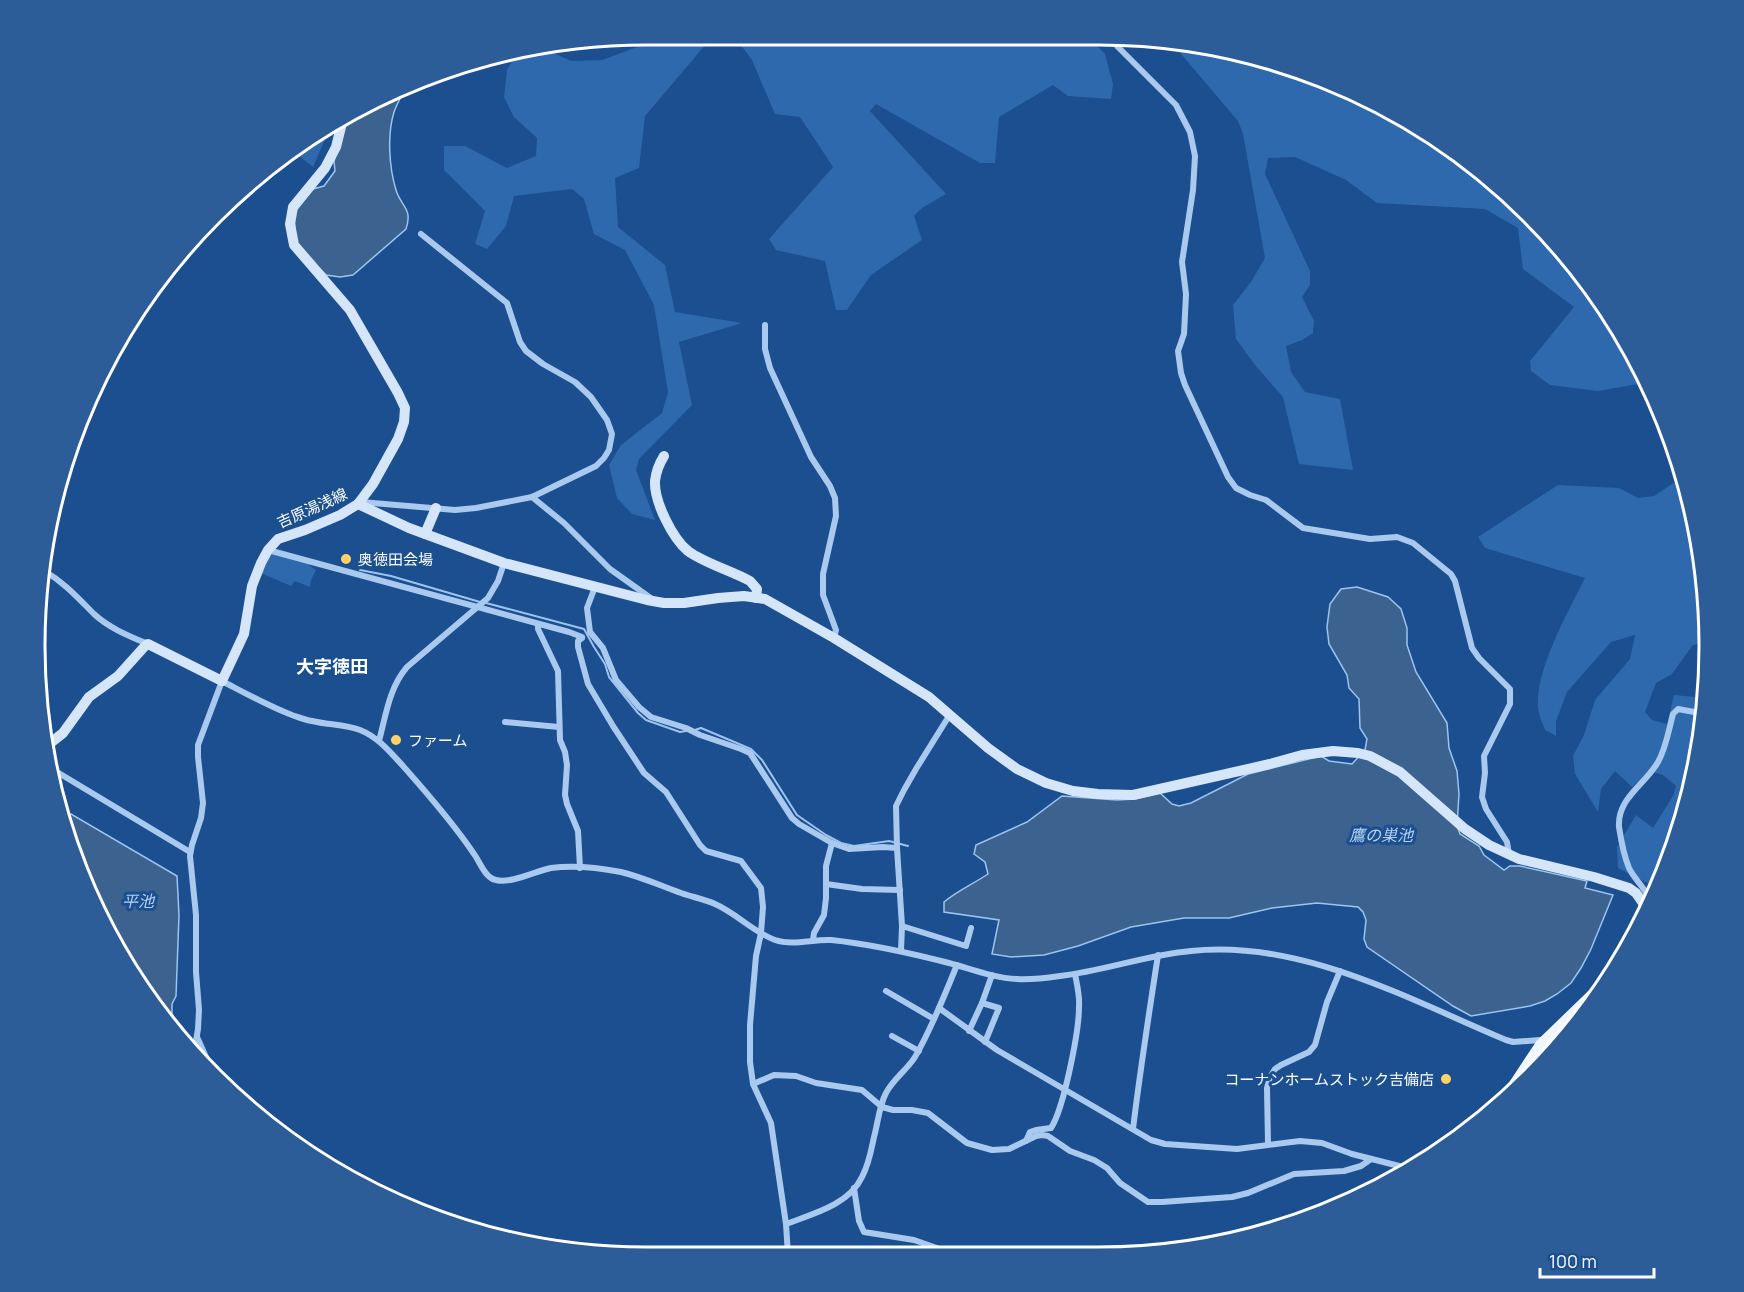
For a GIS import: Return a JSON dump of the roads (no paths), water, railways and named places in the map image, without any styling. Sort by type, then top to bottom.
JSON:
[{"type":"main road","points":[[1523,1071],[1535,1052],[1571,1017]]},
{"type":"street","points":[[1117,45],[1176,105],[1190,132],[1194,156],[1193,190],[1182,262],[1186,294],[1184,334],[1178,351],[1185,385],[1228,477],[1236,488],[1266,500],[1303,528],[1370,539],[1397,537],[1413,543],[1451,574],[1455,581],[1472,648],[1510,689],[1510,704],[1484,756],[1485,773],[1482,797],[1486,809],[1506,842],[1509,855]]},
{"type":"street","name":"吉原湯浅線","points":[[268,550],[278,539],[340,515],[359,503],[373,484],[398,439],[404,422],[405,408],[398,393],[350,310],[294,245],[290,224],[292,207],[325,168],[336,147],[341,129]]},
{"type":"street","points":[[359,503],[465,509],[531,497],[596,466],[604,458],[612,441],[607,420],[584,389],[526,351],[520,342],[507,303],[421,234]]},
{"type":"street","points":[[765,325],[765,349],[770,368],[812,457],[835,498],[836,516],[823,574],[824,595],[836,630],[834,638]]},
{"type":"street","points":[[664,456],[656,474],[656,491],[676,538],[692,554],[750,581],[755,586],[756,598]]},
{"type":"street","points":[[531,497],[564,523],[610,569],[657,602]]},
{"type":"street","points":[[359,503],[408,528],[504,562],[657,602],[684,603],[744,596],[765,599],[922,692],[988,748],[1017,769],[1046,783],[1073,791],[1133,795],[1302,755],[1333,751],[1358,753],[1379,760],[1400,772],[1465,829],[1509,855],[1625,886],[1636,893],[1642,901]]},
{"type":"street","points":[[424,534],[436,508]]},
{"type":"street","points":[[196,1044],[199,1021],[196,915],[190,852],[203,810],[204,796],[198,745],[222,681],[244,634],[252,586],[268,550],[568,632],[582,638]]},
{"type":"street","points":[[379,741],[400,675],[488,598],[495,587],[504,562]]},
{"type":"street","points":[[49,574],[65,585],[108,625],[276,709],[314,722],[344,725],[363,731],[379,741],[403,766],[460,835],[490,878],[496,880],[551,868],[580,867],[621,872],[716,904],[777,941],[791,943],[819,939],[861,943],[992,975],[1018,979],[1041,979],[1076,974],[1158,955],[1194,950],[1221,949],[1280,954],[1340,971],[1506,1040],[1514,1042],[1553,1039]]},
{"type":"street","points":[[595,587],[587,608],[590,632],[603,648],[615,680],[639,707],[651,717],[750,753],[792,818],[832,843],[858,850],[897,848]]},
{"type":"street","points":[[538,624],[538,629],[558,672],[560,740],[567,765],[566,800],[578,831],[580,867]]},
{"type":"street","points":[[590,632],[578,641],[588,684],[644,773],[666,792],[706,851],[741,861],[761,888],[763,907],[750,1025],[750,1062],[753,1084],[771,1123],[787,1247]]},
{"type":"street","points":[[53,741],[63,733],[89,698],[115,679],[148,644]]},
{"type":"street","points":[[1646,892],[1629,869],[1620,831],[1621,809],[1651,773],[1662,755],[1676,710],[1695,712]]},
{"type":"street","points":[[901,951],[897,806],[908,783],[949,716]]},
{"type":"street","points":[[505,722],[560,727]]},
{"type":"street","points":[[59,773],[190,852]]},
{"type":"street","points":[[813,940],[814,933],[824,915],[826,866],[832,843]]},
{"type":"street","points":[[826,884],[862,889],[900,890]]},
{"type":"street","points":[[902,926],[966,946],[971,928]]},
{"type":"street","points":[[1133,1129],[1158,955]]},
{"type":"street","points":[[786,1224],[825,1209],[844,1198],[862,1178],[886,1093],[918,1051],[957,965]]},
{"type":"street","points":[[1268,1144],[1267,1088],[1270,1077],[1275,1069],[1309,1052],[1315,1045],[1340,971]]},
{"type":"street","points":[[1026,1141],[1030,1132],[1051,1128],[1065,1089],[1079,1020],[1080,1003],[1076,974]]},
{"type":"street","points":[[969,1031],[992,975]]},
{"type":"street","points":[[886,991],[934,1019]]},
{"type":"street","points":[[982,1003],[999,1008],[985,1042]]},
{"type":"street","points":[[939,1008],[997,1050],[1151,1140],[1165,1144],[1237,1149],[1300,1141],[1322,1143],[1398,1166]]},
{"type":"street","points":[[197,1036],[204,1053]]},
{"type":"street","points":[[892,1036],[918,1051]]},
{"type":"street","points":[[753,1084],[774,1075],[796,1076],[816,1083],[862,1090],[882,1107],[928,1113],[967,1143],[992,1150],[1005,1150],[1039,1135],[1048,1136],[1107,1168],[1120,1183],[1148,1202],[1232,1197],[1248,1193],[1294,1174],[1344,1171],[1361,1166],[1371,1159]]},
{"type":"street","points":[[854,1188],[859,1221],[864,1232],[914,1240],[934,1247]]},
{"type":"water","points":[[400,98],[394,112],[390,131],[390,151],[396,190],[408,216],[406,229],[353,275],[340,277],[326,275],[296,245],[294,213],[313,189],[324,186],[335,171],[334,161],[343,127]]},
{"type":"water","name":"鷹の巣池","points":[[1357,587],[1388,597],[1401,609],[1407,628],[1407,645],[1416,672],[1447,723],[1449,748],[1457,771],[1459,794],[1457,826],[1460,834],[1479,846],[1484,855],[1504,870],[1510,866],[1520,866],[1587,881],[1585,888],[1613,895],[1591,949],[1571,983],[1545,1001],[1530,1006],[1471,1016],[1367,947],[1364,939],[1366,920],[1358,907],[1317,903],[1272,908],[1229,918],[1184,918],[1131,927],[1078,946],[1044,955],[1011,957],[992,954],[999,920],[944,912],[944,902],[988,874],[985,862],[974,854],[976,845],[1027,822],[1062,796],[1117,800],[1135,799],[1160,793],[1172,804],[1179,806],[1191,803],[1248,774],[1321,756],[1329,761],[1352,764],[1365,750],[1367,739],[1360,728],[1359,699],[1349,688],[1347,675],[1329,644],[1327,627],[1330,604],[1341,589]]},
{"type":"water","name":"平池","points":[[69,814],[177,876],[179,915],[176,996],[172,1004],[172,1016],[146,980],[107,912],[91,876]]},
{"type":"waterway","points":[[360,570],[391,576],[480,602]]},
{"type":"waterway","points":[[486,603],[584,629],[605,664],[609,677],[638,713],[646,720],[680,732],[686,731]]},
{"type":"waterway","points":[[695,730],[701,728],[751,749],[762,760],[797,815],[826,835],[841,843],[854,846],[889,841],[908,846]]},
{"type":"place","name":"奥徳田会場","points":[[346,559]]},
{"type":"place","name":"ファーム","points":[[396,740]]},
{"type":"place","name":"コーナンホームストック吉備店","points":[[1446,1079]]},
{"type":"district","name":"大字徳田","points":[[332,666]]}]
